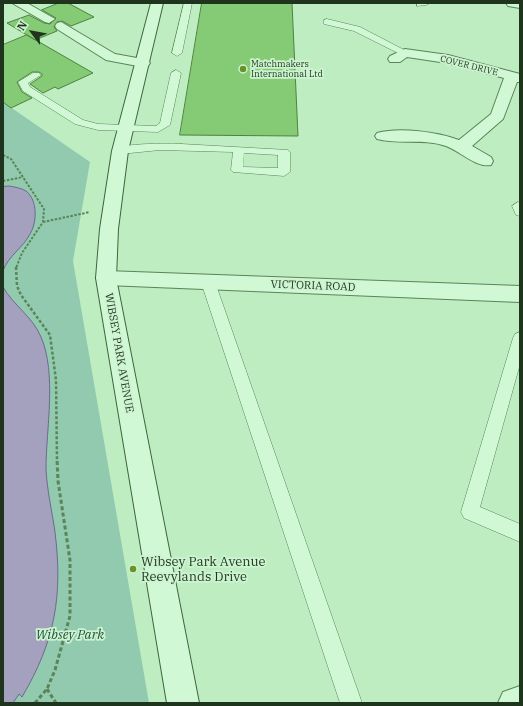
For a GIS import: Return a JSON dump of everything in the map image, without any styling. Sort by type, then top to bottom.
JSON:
[{"type":"street","points":[[18,3],[49,20]]},
{"type":"street","name":"WIBSEY PARK AVENUE","points":[[158,3],[120,151],[112,208],[106,278],[183,703]]},
{"type":"street","points":[[512,3],[520,4]]},
{"type":"street","points":[[61,26],[111,57],[143,63]]},
{"type":"street","name":"COVER DRIVE","points":[[400,56],[448,59],[516,77]]},
{"type":"street","points":[[461,146],[498,116],[516,77]]},
{"type":"street","points":[[383,136],[419,137],[443,140],[461,146],[485,161]]},
{"type":"street","name":"VICTORIA ROAD","points":[[106,278],[520,294]]},
{"type":"street","points":[[514,703],[520,702]]},
{"type":"lane","points":[[177,53],[188,3]]},
{"type":"lane","points":[[420,4],[426,3]]},
{"type":"lane","points":[[327,22],[357,29],[400,56]]},
{"type":"lane","points":[[36,75],[23,82],[26,89],[79,122],[98,127],[126,129],[163,128],[166,125],[176,73]]},
{"type":"lane","points":[[120,151],[147,146],[239,150]]},
{"type":"lane","points":[[208,282],[351,703]]},
{"type":"lane","points":[[520,338],[470,512],[520,533]]},
{"type":"path","points":[[3,155],[11,159],[44,209],[43,222],[22,253],[15,269],[17,286],[21,295],[50,335],[56,380],[58,481],[70,560],[70,616],[55,670],[47,689],[35,703]]},
{"type":"path","points":[[3,181],[23,177]]},
{"type":"path","points":[[43,222],[112,208]]},
{"type":"path","points":[[47,689],[56,703]]},
{"type":"green space","name":"Wibsey Park","points":[[3,102],[90,162],[73,261],[149,703],[3,703]]},
{"type":"shaded area","points":[[9,186],[22,189],[30,195],[33,200],[35,218],[32,229],[24,244],[8,261],[3,271],[3,187]]},
{"type":"shaded area","points":[[3,287],[12,300],[33,323],[41,337],[46,352],[49,368],[50,402],[46,469],[48,493],[55,532],[58,577],[54,618],[42,657],[22,697],[19,694],[13,703],[3,703]]},
{"type":"building","points":[[59,3],[68,3],[94,17],[71,26],[62,21],[57,22],[54,27],[57,31],[35,40],[7,23],[29,15],[44,23],[50,24],[56,18],[42,10]]},
{"type":"building","name":"Matchmakers International Ltd","points":[[202,3],[292,3],[298,136],[180,135]]},
{"type":"building","points":[[27,35],[93,73],[58,89],[55,87],[43,93],[30,84],[42,76],[42,74],[39,72],[32,72],[17,82],[22,92],[32,98],[11,108],[3,102],[3,45]]},
{"type":"place","name":"Matchmakers International Ltd","points":[[243,69]]},
{"type":"place","name":"Wibsey Park Avenue Reevylands Drive","points":[[133,569]]}]
